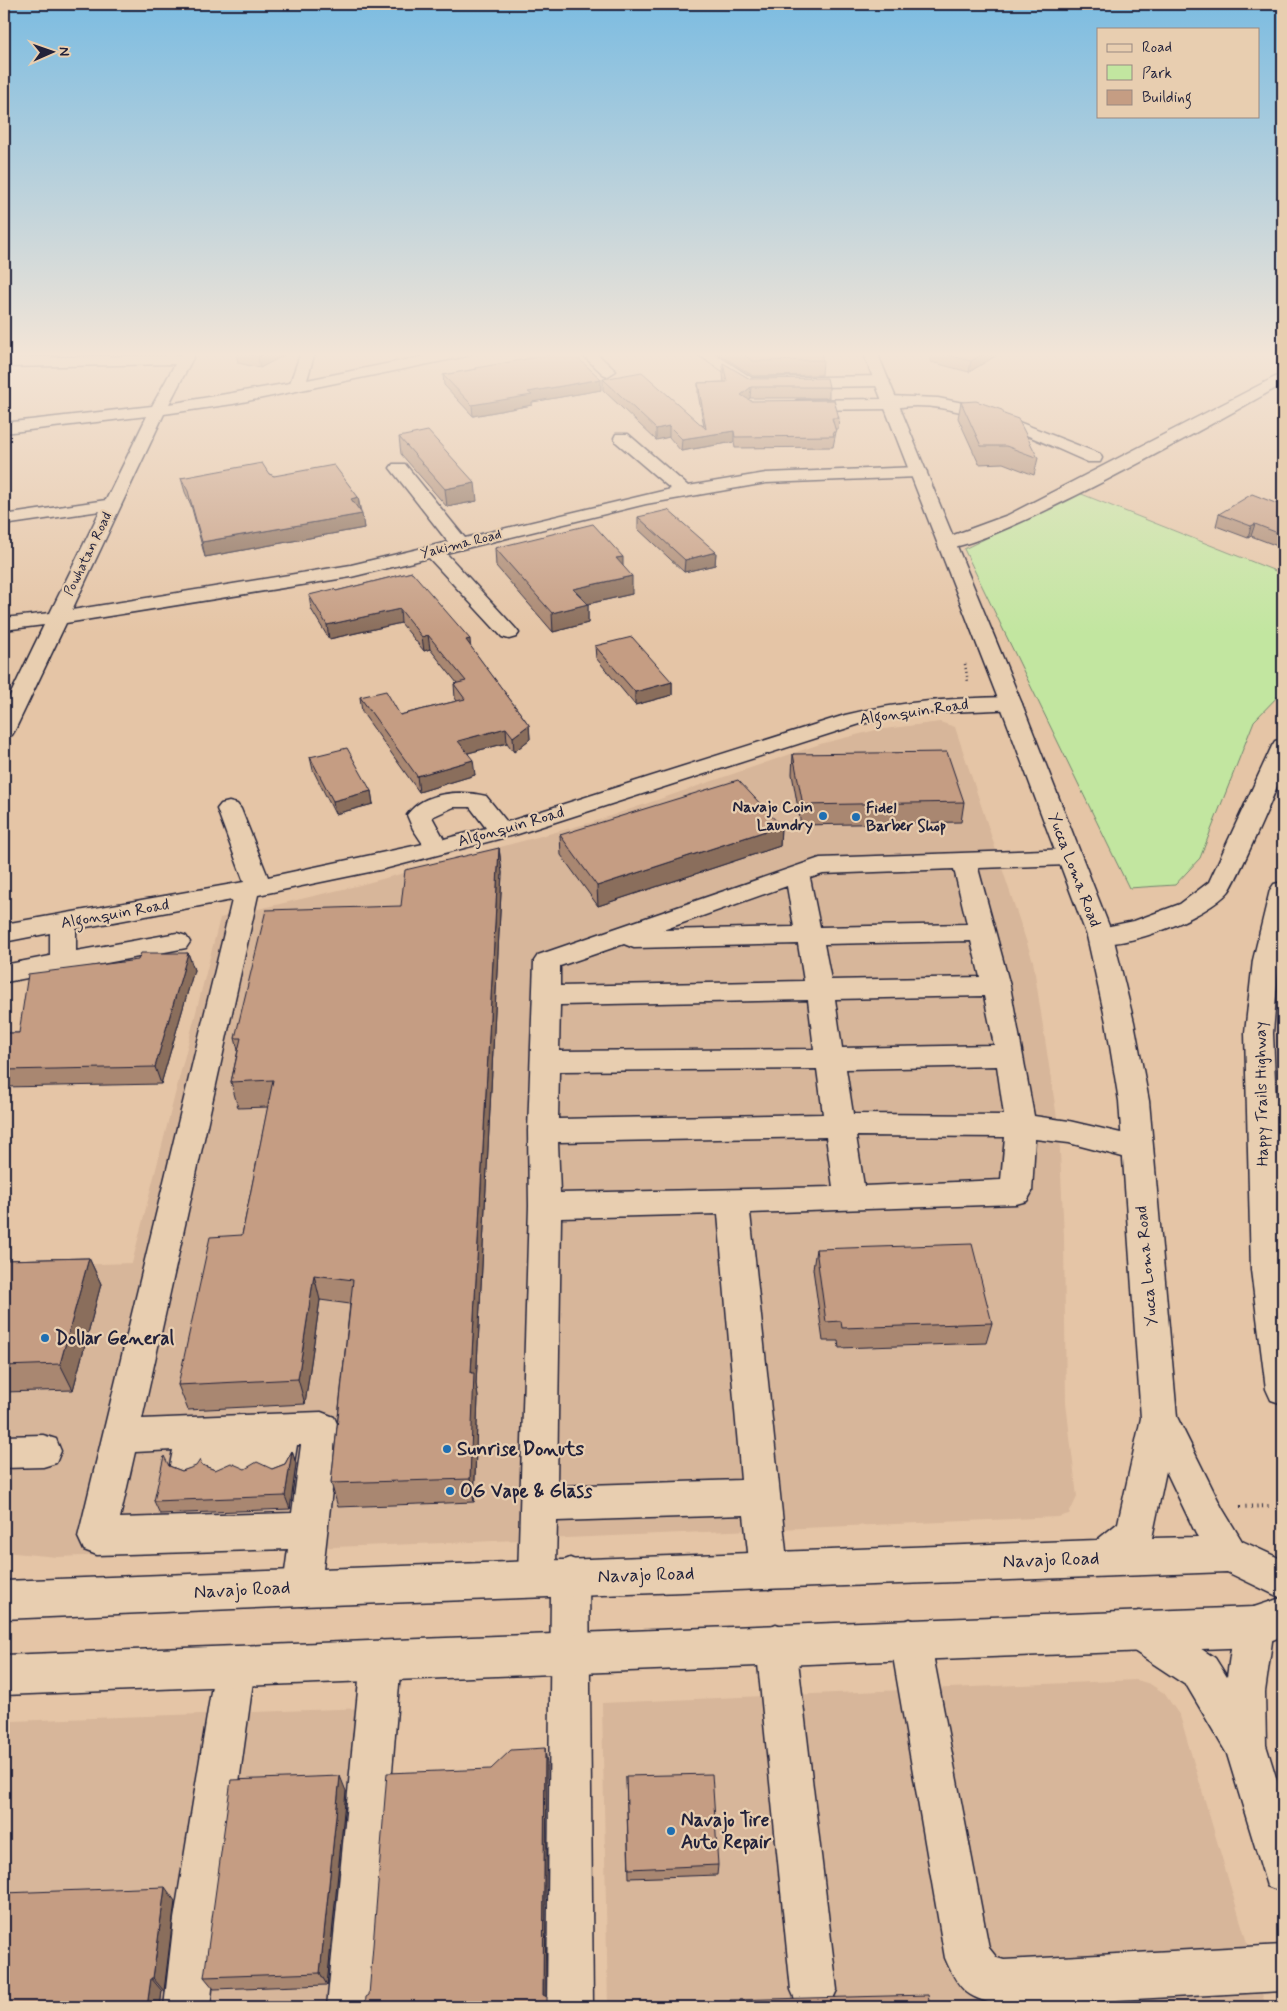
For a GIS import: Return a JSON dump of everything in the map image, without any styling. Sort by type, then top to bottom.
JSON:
[{"type":"street","name":"Powhatan Road","points":[[4,730],[141,446]]},
{"type":"street","points":[[631,446],[684,492]]},
{"type":"street","name":"Yucca Loma Road","points":[[907,446],[1011,704],[1100,936],[1120,1022],[1132,1092],[1159,1418]]},
{"type":"street","points":[[1064,446],[1094,458]]},
{"type":"street","points":[[947,544],[1022,515],[1158,446]]},
{"type":"street","points":[[399,468],[460,544]]},
{"type":"street","name":"Yakima Road","points":[[4,624],[57,618],[351,571],[646,499],[766,478],[918,472]]},
{"type":"street","points":[[4,520],[113,504]]},
{"type":"street","points":[[433,551],[509,633]]},
{"type":"street","name":"Algonquin Road","points":[[4,933],[253,888],[371,864],[501,831],[799,735],[877,714],[966,704],[1011,704]]},
{"type":"street","points":[[1100,936],[1140,929],[1189,910],[1220,886],[1283,746]]},
{"type":"street","points":[[438,847],[419,815],[433,804],[447,800],[478,801],[501,831]]},
{"type":"street","points":[[229,809],[253,888],[97,1538],[223,1524],[309,1530]]},
{"type":"street","points":[[570,2007],[570,1652],[539,1504],[547,961],[820,866],[1069,857]]},
{"type":"street","points":[[544,1206],[850,1199],[1016,1192],[1021,1126],[1010,1055],[996,986],[964,861]]},
{"type":"street","points":[[797,874],[820,990],[850,1199]]},
{"type":"street","name":"Happy Trails Highway","points":[[1283,890],[1266,960],[1259,1033],[1267,1270],[1283,1389]]},
{"type":"street","points":[[63,962],[64,923]]},
{"type":"street","points":[[609,940],[983,932]]},
{"type":"street","points":[[6,973],[177,942]]},
{"type":"street","points":[[546,996],[996,986]]},
{"type":"street","points":[[545,1061],[830,1059],[1010,1055]]},
{"type":"street","points":[[543,1131],[840,1126],[1021,1126],[1069,1132],[1138,1149]]},
{"type":"street","points":[[732,1202],[769,1570]]},
{"type":"street","points":[[1159,1418],[1209,1521],[1229,1554]]},
{"type":"street","points":[[1105,1558],[1135,1533],[1159,1418]]},
{"type":"street","points":[[121,1436],[236,1447],[321,1428],[302,1587]]},
{"type":"street","points":[[4,1452],[43,1451]]},
{"type":"street","points":[[539,1504],[761,1497]]},
{"type":"street","name":"Navajo Road","points":[[4,1600],[302,1587],[1229,1554],[1283,1580]]},
{"type":"street","points":[[4,1675],[1139,1630],[1269,1622],[1245,1692],[1245,1745]]},
{"type":"street","points":[[1139,1630],[1201,1672],[1245,1745],[1283,1870]]},
{"type":"street","points":[[910,1639],[968,1958],[983,1978],[1004,1983],[1283,1968]]},
{"type":"street","points":[[776,1644],[814,1990]]},
{"type":"street","points":[[350,2007],[381,1660]]},
{"type":"street","points":[[188,2007],[197,1919],[235,1667]]},
{"type":"path","points":[[1232,1507],[1269,1506]]},
{"type":"shaded area","points":[[940,722],[955,727],[1033,961],[1059,1131],[1064,1237],[1066,1403],[1077,1497],[1069,1514],[1058,1517],[472,1542],[57,1557],[4,1552],[4,1267],[132,1263],[220,918],[356,886],[593,822],[820,744],[876,730]]},
{"type":"shaded area","points":[[1137,1680],[1150,1684],[1164,1693],[1180,1716],[1266,2007],[608,2007],[602,1703]]},
{"type":"shaded area","points":[[394,1707],[370,2007],[4,2007],[4,1753],[12,1721]]},
{"type":"green space","points":[[1079,493],[1283,574],[1283,691],[1254,721],[1200,858],[1175,885],[1129,888],[964,549]]},
{"type":"building","points":[[407,446],[441,446],[475,483],[445,489]]},
{"type":"building","points":[[981,446],[1032,446],[1038,458],[1006,446]]},
{"type":"building","points":[[262,463],[269,474],[274,476],[334,465],[358,497],[351,499],[362,514],[202,542],[188,491],[181,478]]},
{"type":"building","points":[[1252,494],[1283,506],[1283,535],[1255,524],[1251,526],[1219,514]]},
{"type":"building","points":[[668,510],[716,552],[685,560],[638,517]]},
{"type":"building","points":[[593,524],[623,557],[616,558],[632,576],[573,589],[588,604],[552,613],[495,548]]},
{"type":"building","points":[[412,572],[470,639],[466,640],[529,725],[513,737],[506,728],[458,741],[473,760],[417,776],[360,697],[386,691],[400,715],[465,699],[454,684],[466,681],[428,635],[422,637],[400,609],[327,625],[309,595],[334,589],[336,591]]},
{"type":"building","points":[[632,637],[672,682],[635,692],[595,646]]},
{"type":"building","points":[[347,748],[371,791],[333,801],[310,757]]},
{"type":"building","points":[[947,752],[964,802],[803,805],[793,754]]},
{"type":"building","points":[[738,780],[781,826],[597,886],[560,835]]},
{"type":"building","points":[[499,848],[471,1373],[474,1373],[470,1479],[331,1483],[353,1280],[314,1275],[298,1379],[178,1385],[210,1237],[242,1235],[273,1080],[231,1082],[241,1038],[235,1038],[266,910],[401,906],[405,870]]},
{"type":"building","points":[[141,953],[188,953],[155,1067],[4,1070],[4,1033],[19,1033],[28,974],[138,960]]},
{"type":"building","points":[[972,1244],[992,1323],[842,1328],[841,1321],[826,1322],[816,1249]]},
{"type":"building","name":"Dollar General","points":[[89,1258],[60,1364],[4,1366],[4,1260]]},
{"type":"building","points":[[292,1451],[285,1496],[154,1501],[164,1456],[169,1466],[182,1471],[196,1466],[200,1460],[202,1465],[215,1470],[231,1463],[245,1469],[257,1462],[272,1469],[285,1464]]},
{"type":"building","points":[[545,1748],[543,1995],[547,1997],[547,2007],[365,2007],[366,1997],[369,1995],[387,1773],[491,1769],[511,1750]]},
{"type":"building","name":"Navajo Tire Auto Repair","points":[[712,1774],[718,1865],[629,1869],[626,1776]]},
{"type":"building","points":[[340,1776],[320,1973],[204,1977],[231,1780]]},
{"type":"building","points":[[165,1887],[153,1978],[151,1978],[147,2007],[4,2007],[4,1893]]},
{"type":"building","points":[[928,1995],[930,2007],[731,2007],[730,2000]]},
{"type":"place","name":"Navajo Coin Laundry","points":[[823,816]]},
{"type":"place","name":"Fidel Barber Shop","points":[[856,817]]},
{"type":"place","name":"Dollar General","points":[[45,1338]]},
{"type":"place","name":"Sunrise Donuts","points":[[447,1449]]},
{"type":"place","name":"OG Vape & Glass","points":[[450,1491]]},
{"type":"place","name":"Navajo Tire Auto Repair","points":[[671,1831]]}]
